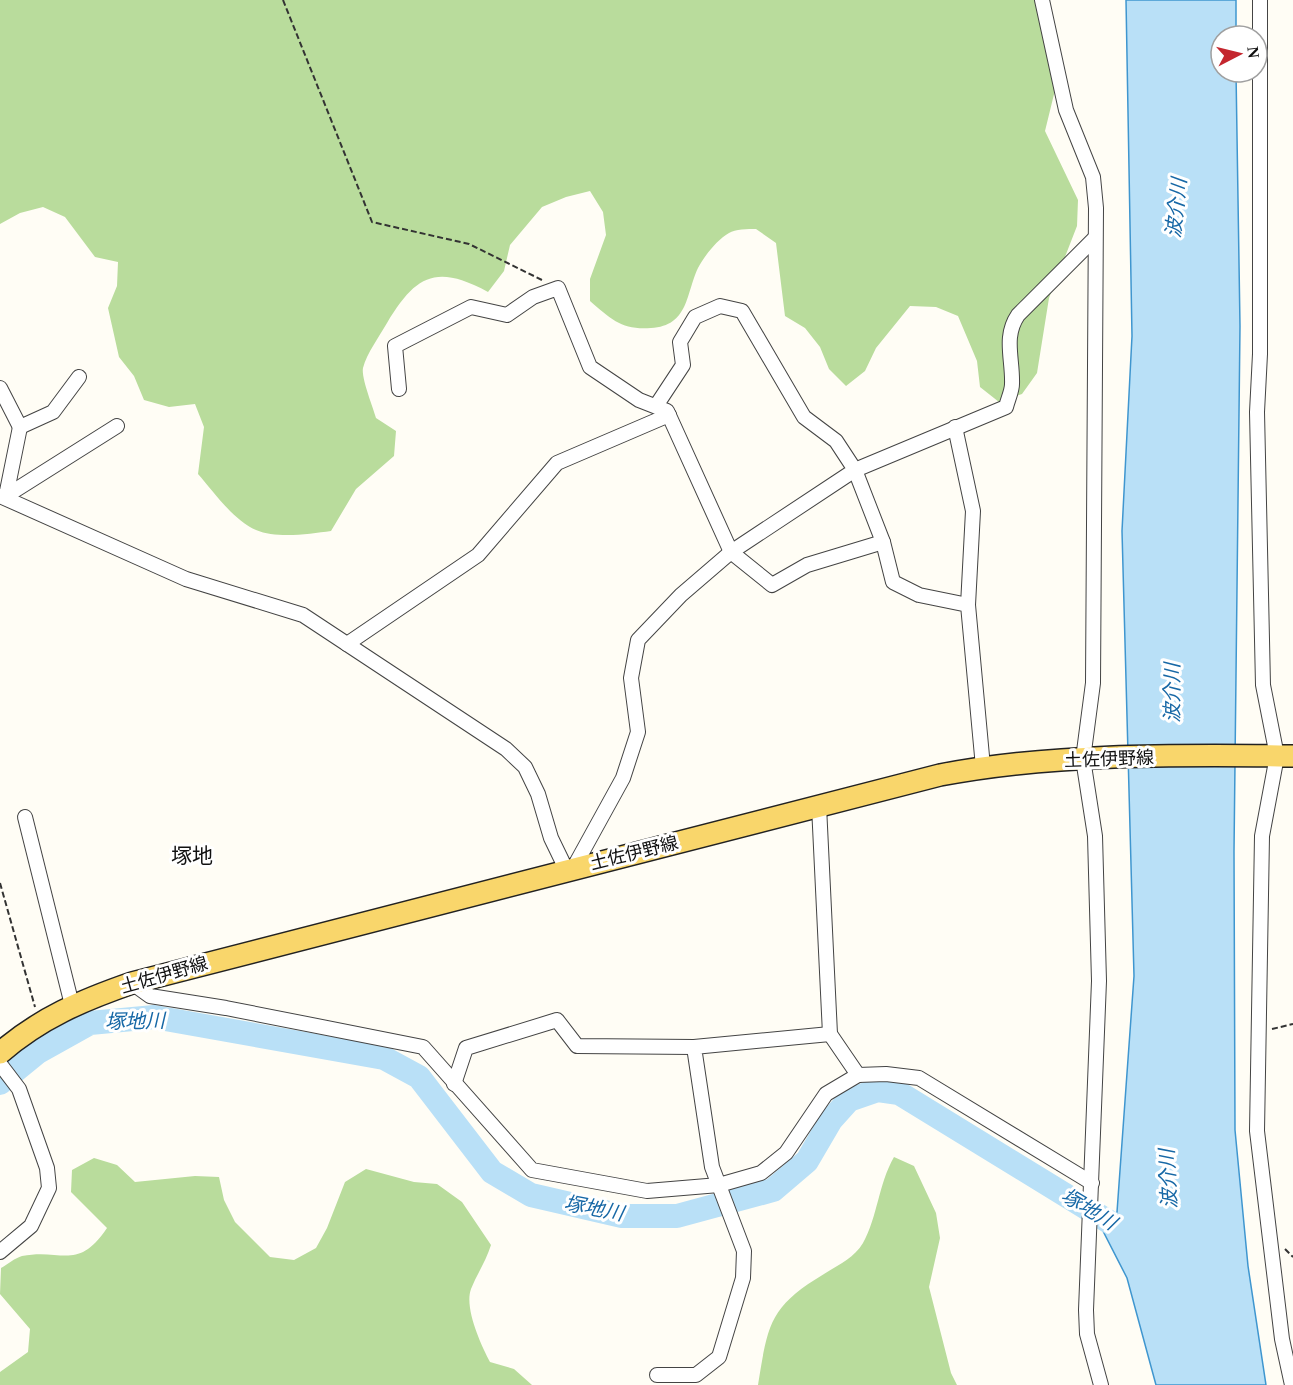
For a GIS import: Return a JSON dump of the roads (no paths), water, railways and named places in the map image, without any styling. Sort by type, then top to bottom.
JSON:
[{"type":"main road","name":"土佐伊野線","points":[[2,1050],[39,1022],[72,1005],[132,983],[570,868],[940,775],[983,767],[1089,759],[1280,756]]},
{"type":"street","points":[[1042,0],[1066,110],[1093,177],[1096,208],[1094,239],[1093,683],[1089,759],[1099,939],[1090,1227],[1086,1278],[1087,1334],[1101,1385]]},
{"type":"street","points":[[1260,0],[1260,354],[1257,412],[1259,543],[1263,685],[1280,756],[1262,836],[1257,1131],[1282,1339],[1292,1385]]},
{"type":"street","points":[[3,496],[186,579],[303,615],[506,749],[525,767],[538,794],[551,838],[570,868],[623,778],[638,732],[631,678],[639,640],[681,595],[731,552],[855,470],[1006,406],[1012,385],[1008,343],[1011,324],[1094,239]]},
{"type":"street","points":[[399,389],[395,346],[471,307],[507,315],[533,297],[558,288],[590,367],[639,400],[667,411],[731,552],[771,585],[807,565],[883,542]]},
{"type":"street","points":[[656,406],[682,365],[680,342],[695,317],[720,306],[742,311],[804,417],[836,441],[855,470],[883,542],[893,582],[919,595],[968,605]]},
{"type":"street","points":[[20,427],[53,412],[79,376]]},
{"type":"street","points":[[0,388],[20,427],[3,496]]},
{"type":"street","points":[[347,645],[478,555],[557,463],[669,415]]},
{"type":"street","points":[[3,496],[117,426]]},
{"type":"street","points":[[955,427],[973,511],[968,605],[983,767]]},
{"type":"street","points":[[819,806],[830,1034],[858,1075]]},
{"type":"street","points":[[25,817],[72,1005]]},
{"type":"street","points":[[132,983],[150,996],[226,1008],[423,1047],[532,1170],[647,1191],[719,1185],[761,1173],[776,1164],[800,1136],[826,1094],[858,1075],[886,1074],[919,1078],[1091,1187]]},
{"type":"street","points":[[454,1084],[465,1048],[556,1020],[577,1046],[694,1047],[830,1034]]},
{"type":"street","points":[[657,1375],[696,1375],[719,1357],[743,1278],[745,1263],[744,1251],[712,1167],[694,1047]]},
{"type":"street","points":[[0,1252],[31,1226],[50,1188],[46,1168],[19,1089],[2,1050]]},
{"type":"water","name":"波介川","points":[[1126,0],[1236,0],[1236,24],[1209,24],[1209,84],[1236,84],[1240,326],[1234,851],[1235,1130],[1248,1266],[1266,1385],[1156,1385],[1127,1278],[1103,1231],[1117,1212],[1134,976],[1122,531],[1132,336]]},
{"type":"waterway","name":"塚地川","points":[[0,1083],[38,1052],[90,1023],[154,1017],[384,1058],[419,1077],[492,1172],[531,1195],[622,1216],[677,1216],[773,1190],[807,1161],[831,1120],[849,1100],[878,1090],[899,1093],[1137,1239]]},
{"type":"district","name":"塚地","points":[[192,856]]}]
